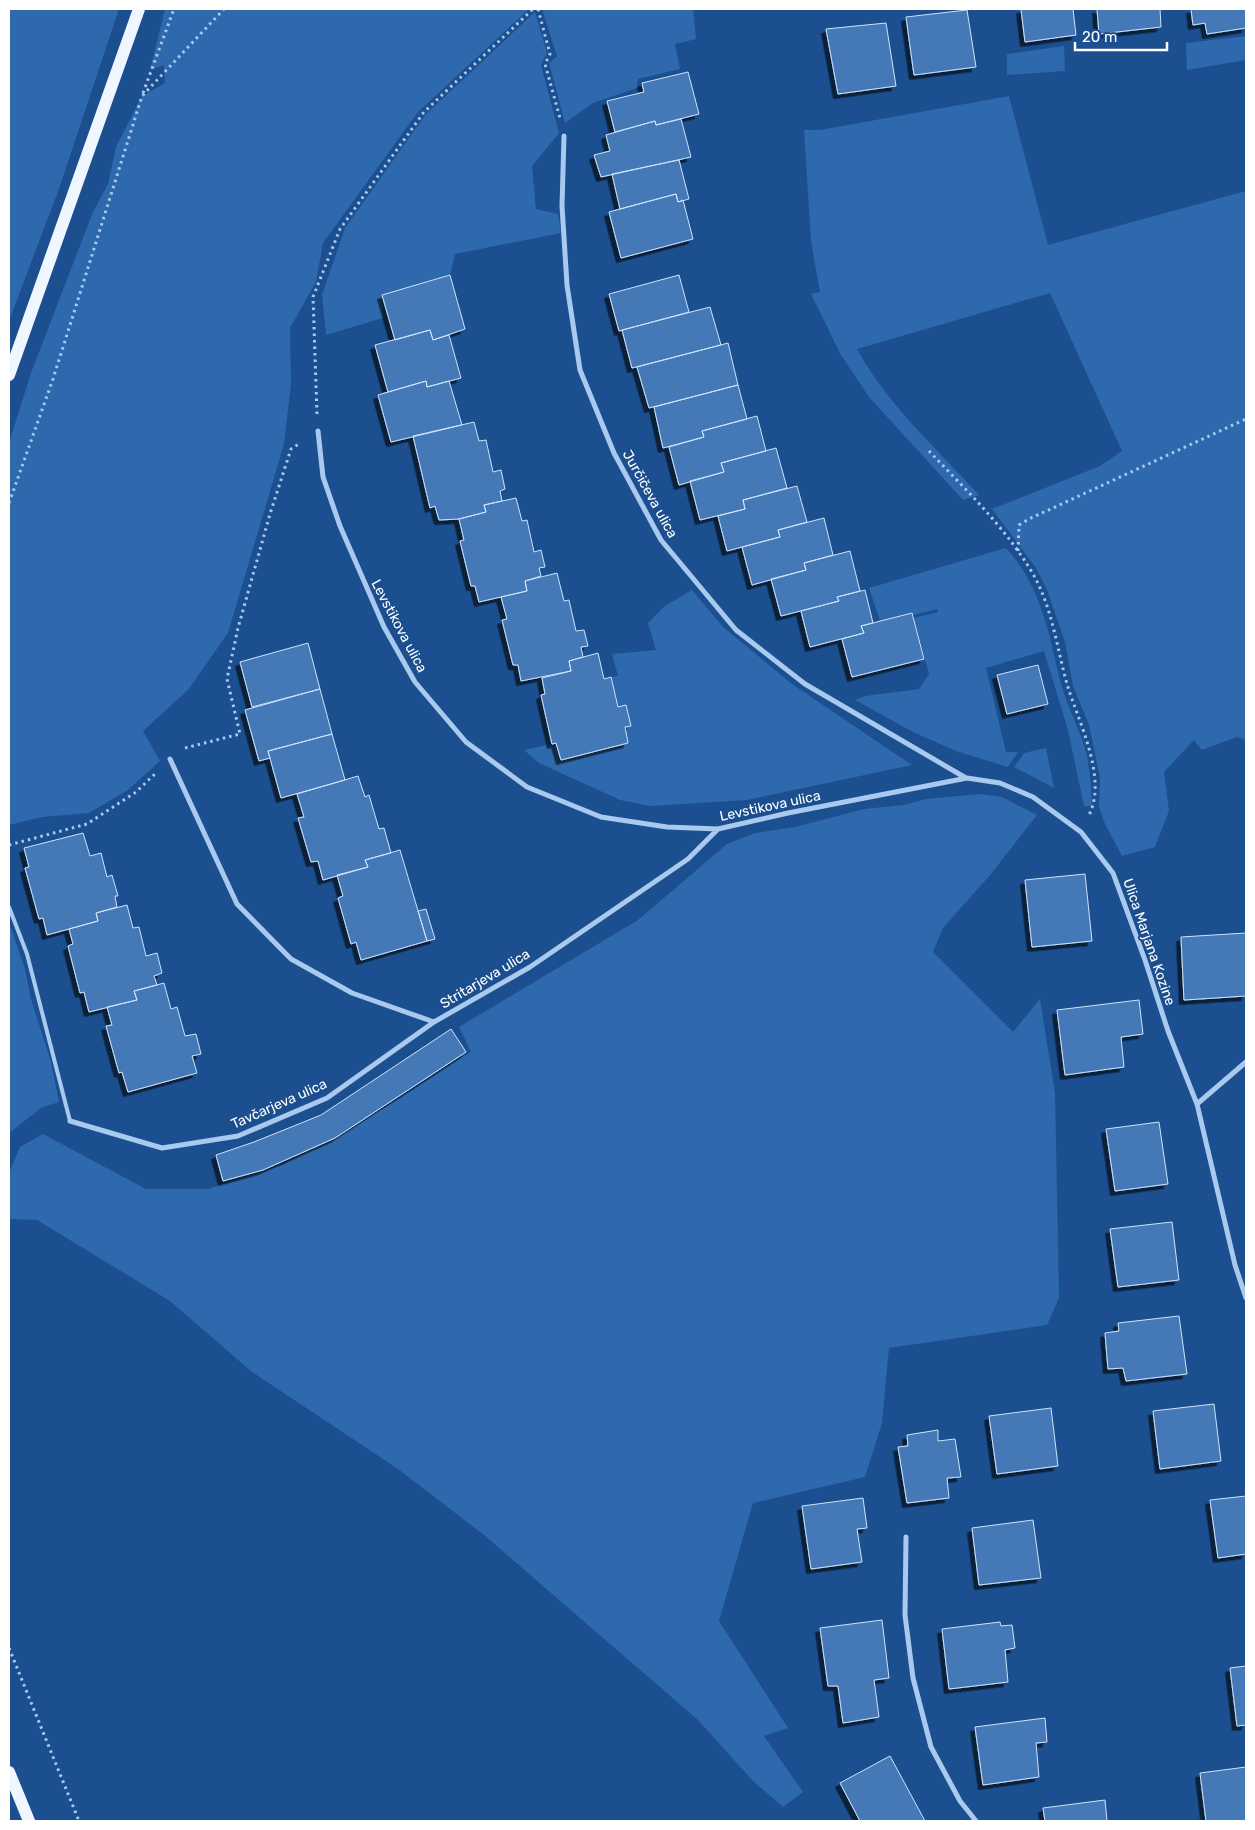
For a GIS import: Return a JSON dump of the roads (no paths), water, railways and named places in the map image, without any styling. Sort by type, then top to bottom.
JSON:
[{"type":"main road","points":[[9,375],[139,9]]},
{"type":"main road","points":[[9,1772],[29,1821]]},
{"type":"street","name":"Jurčičeva ulica","points":[[564,136],[562,206],[567,285],[580,370],[614,453],[661,540],[736,630],[805,684],[967,778]]},
{"type":"street","name":"Levstikova ulica","points":[[318,431],[323,477],[337,518],[359,574],[384,627],[415,682],[466,742],[527,788],[601,817],[668,827],[718,829],[788,813],[967,778]]},
{"type":"street","name":"Stritarjeva ulica","points":[[170,759],[238,904],[292,958],[352,993],[434,1022],[538,962],[688,859],[718,829]]},
{"type":"street","name":"Ulica Marjana Kozine","points":[[967,778],[1000,783],[1033,797],[1081,832],[1113,873],[1145,960],[1168,1031],[1197,1104],[1235,1265],[1246,1298]]},
{"type":"street","name":"Tavčarjeva ulica","points":[[70,1121],[162,1148],[238,1136],[327,1098],[434,1022]]},
{"type":"street","points":[[1197,1104],[1246,1062]]},
{"type":"street","points":[[906,1537],[905,1615],[913,1678],[931,1747],[960,1801],[976,1821]]},
{"type":"lane","name":"Tavčarjeva ulica","points":[[9,906],[27,954],[70,1121]]}]
